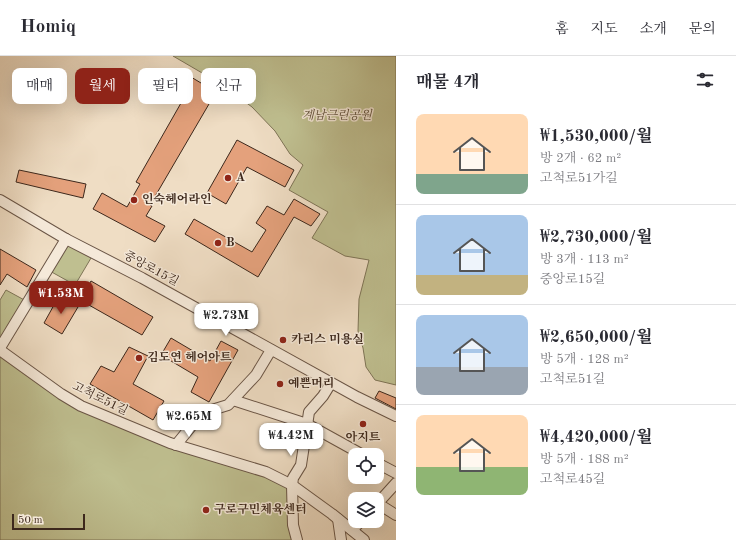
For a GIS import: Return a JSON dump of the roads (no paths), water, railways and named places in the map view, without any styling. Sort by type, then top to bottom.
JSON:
[{"type":"street","name":"중앙로15길","points":[[0,200],[66,239],[142,278],[357,397],[396,416]]},
{"type":"street","points":[[0,349],[66,239]]},
{"type":"street","name":"고척로51길","points":[[0,349],[81,406],[176,445],[266,472],[292,485],[364,540]]},
{"type":"street","points":[[176,445],[202,413],[228,405],[233,400],[256,375],[271,350]]},
{"type":"street","points":[[297,540],[293,524],[293,478],[301,465],[309,412],[323,396],[331,383]]},
{"type":"street","points":[[233,400],[308,424],[351,448]]},
{"type":"street","points":[[384,467],[396,473]]},
{"type":"street","points":[[384,497],[396,484]]},
{"type":"street","points":[[384,508],[396,515]]},
{"type":"street","points":[[338,519],[341,540]]},
{"type":"place","name":"A","points":[[228,178]]},
{"type":"place","name":"인숙헤어라인","points":[[134,200]]},
{"type":"place","name":"B","points":[[218,243]]},
{"type":"place","name":"카리스 미용실","points":[[283,340]]},
{"type":"place","name":"김도연 헤어아트","points":[[139,358]]},
{"type":"place","name":"예쁜머리","points":[[280,384]]},
{"type":"place","name":"아지트","points":[[363,424]]},
{"type":"place","name":"구로구민체육센터","points":[[206,510]]},
{"type":"park label","name":"계남근린공원","points":[[337,116]]}]
